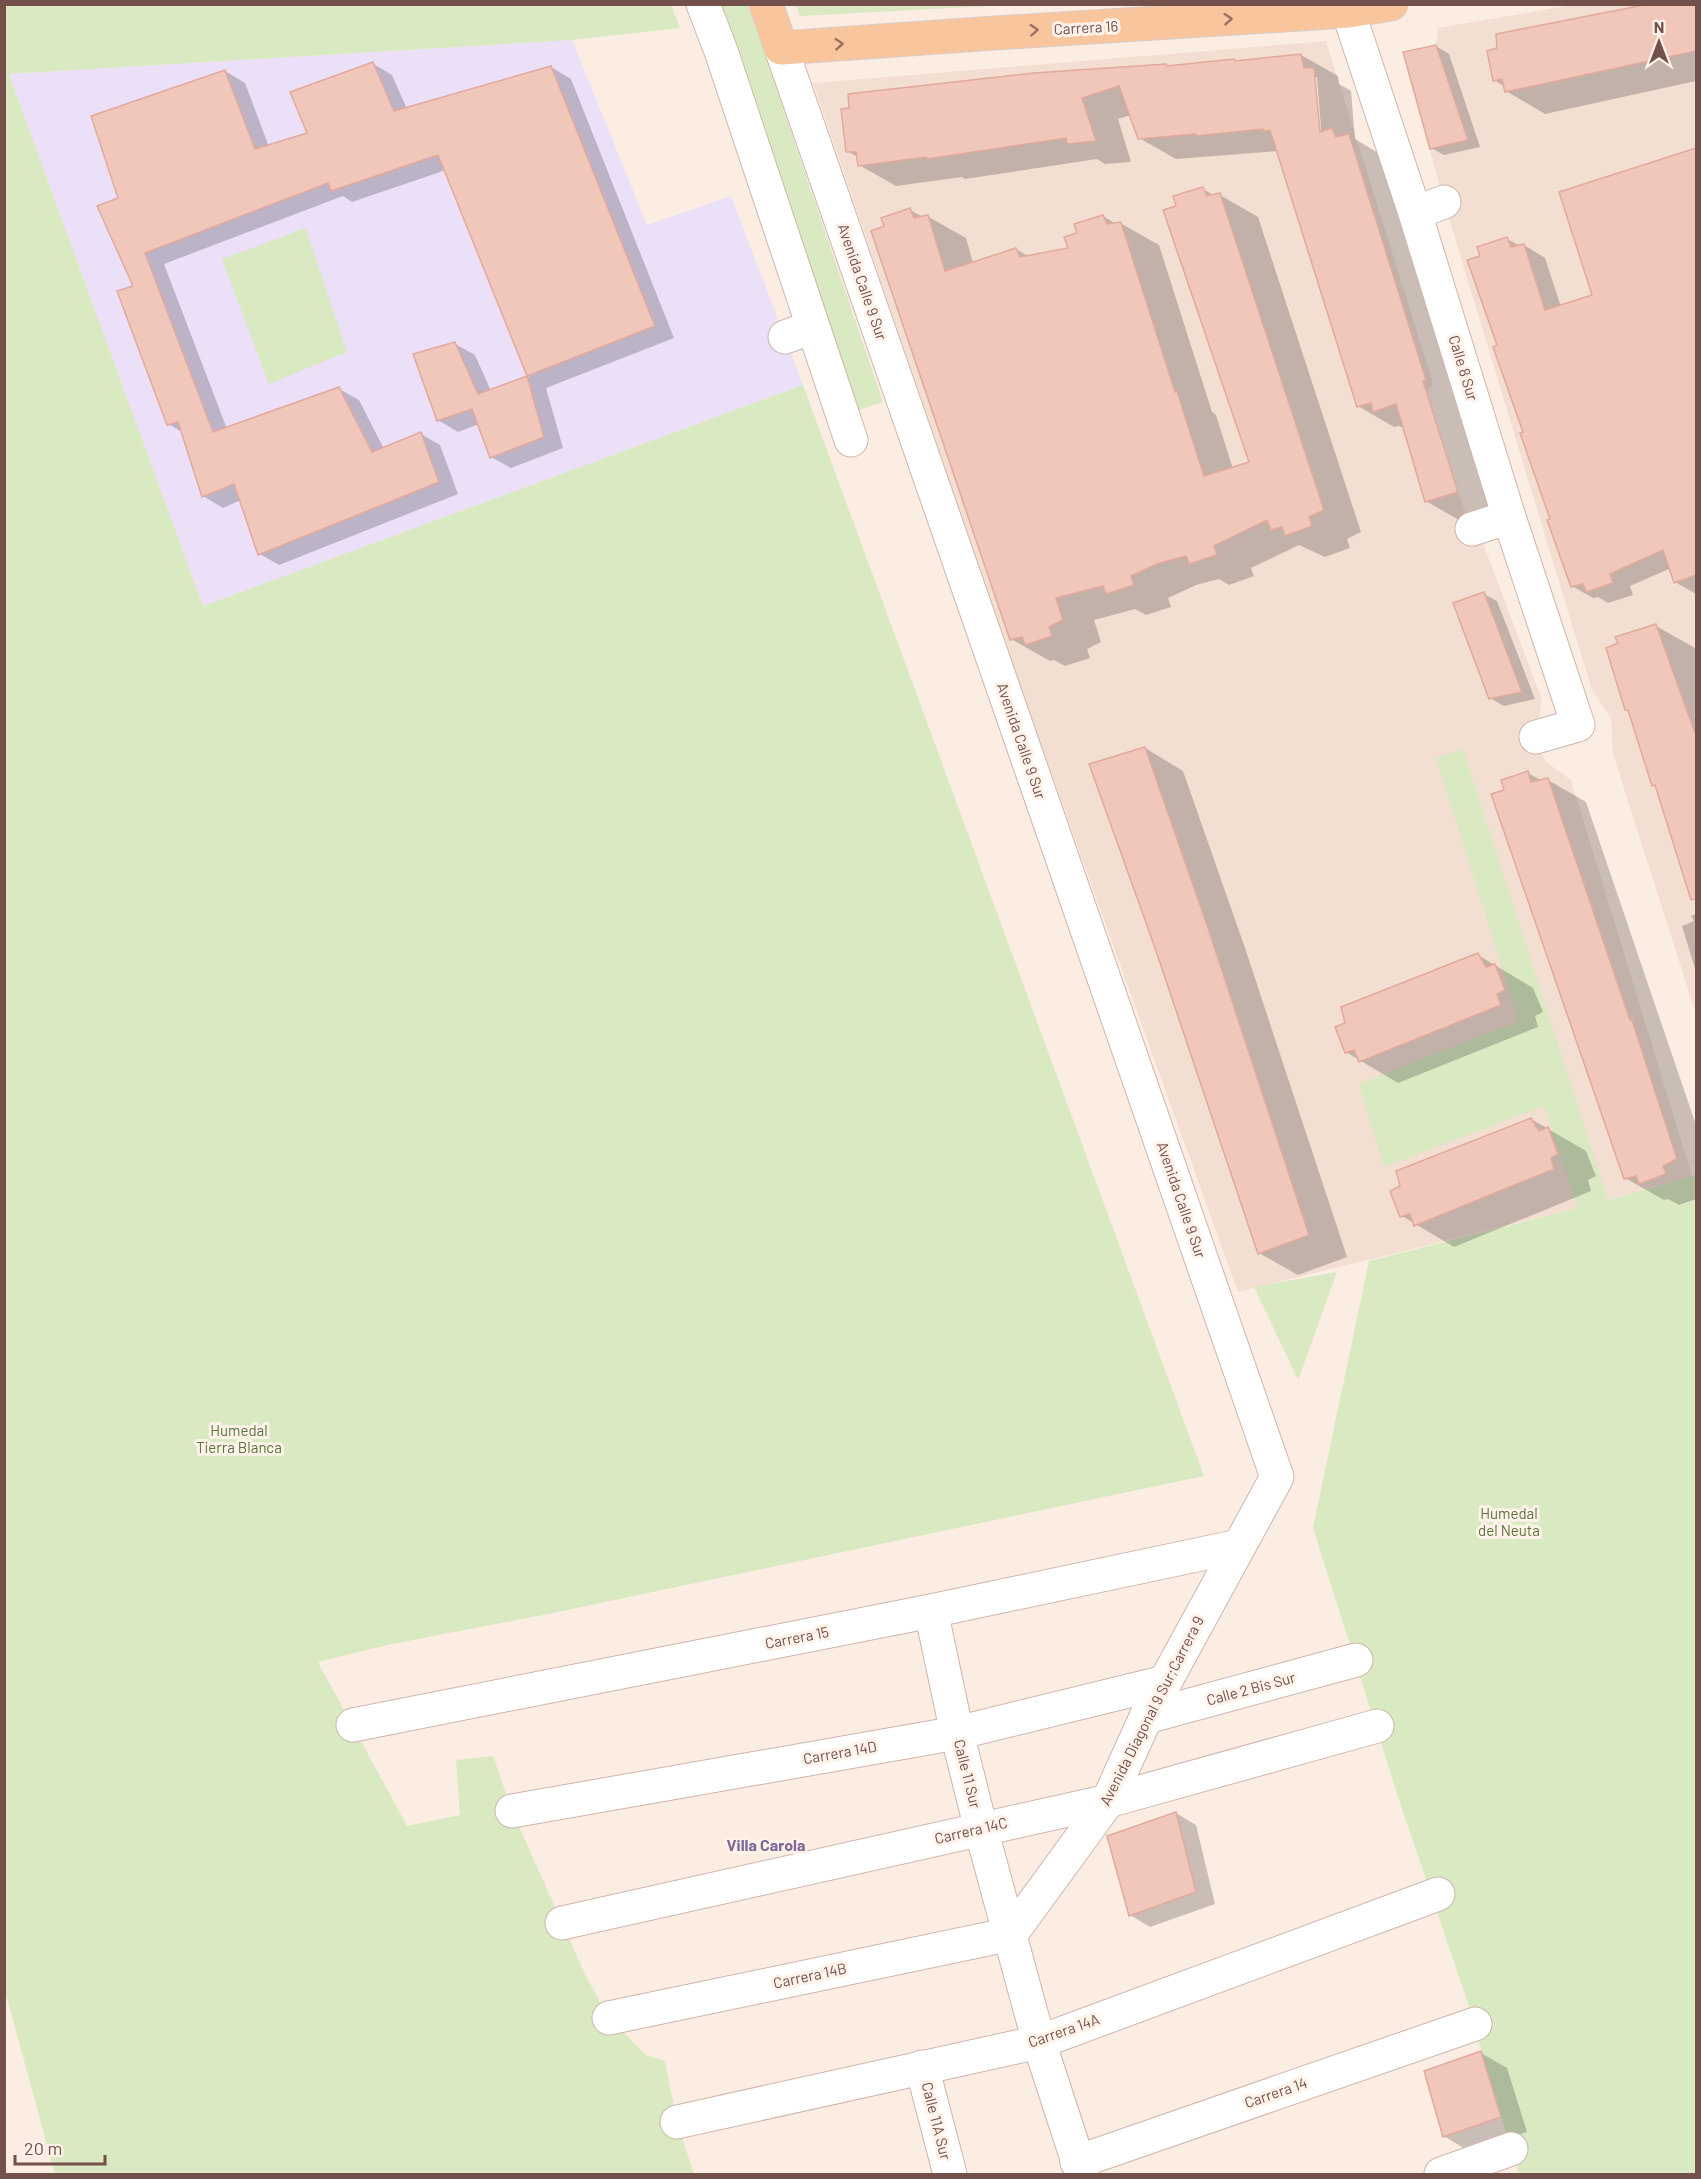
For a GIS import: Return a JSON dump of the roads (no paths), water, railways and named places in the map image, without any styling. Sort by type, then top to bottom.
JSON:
[{"type":"main road","name":"Avenida Calle 9 Sur","points":[[766,4],[781,48]]},
{"type":"main road","name":"Carrera 16","points":[[781,48],[1348,11],[1391,4]]},
{"type":"street","points":[[703,4],[721,51],[799,332],[851,440]]},
{"type":"street","name":"Calle 8 Sur","points":[[1348,11],[1430,207],[1509,517],[1578,725],[1536,737]]},
{"type":"street","name":"Avenida Calle 9 Sur","points":[[781,48],[1277,1477]]},
{"type":"street","points":[[1472,529],[1509,517]]},
{"type":"street","name":"Avenida Diagonal 9 Sur;Carrera 9","points":[[1011,1935],[1108,1801],[1146,1717],[1277,1477]]},
{"type":"street","name":"Carrera 15","points":[[353,1725],[931,1611],[1239,1546]]},
{"type":"street","name":"Calle 11 Sur","points":[[931,1611],[957,1733],[981,1829],[1039,2042],[1079,2168]]},
{"type":"street","name":"Calle 2 Bis Sur","points":[[1146,1717],[1356,1660]]},
{"type":"street","name":"Carrera 14D","points":[[512,1811],[957,1733],[1165,1682]]},
{"type":"street","name":"Carrera 14C","points":[[562,1923],[1108,1801],[1377,1726]]},
{"type":"street","name":"Carrera 14A","points":[[677,2122],[1039,2042],[1438,1894]]},
{"type":"street","name":"Carrera 14B","points":[[609,2018],[1011,1935]]},
{"type":"street","name":"Carrera 14","points":[[1079,2168],[1475,2024]]},
{"type":"street","name":"Calle 11A Sur","points":[[922,2067],[950,2175]]},
{"type":"street","points":[[1441,2175],[1510,2149]]},
{"type":"district","name":"Villa Carola","points":[[766,1845]]},
{"type":"park label","name":"Humedal Tierra Blanca","points":[[239,1440]]},
{"type":"park label","name":"Humedal del Neuta","points":[[1509,1522]]}]
